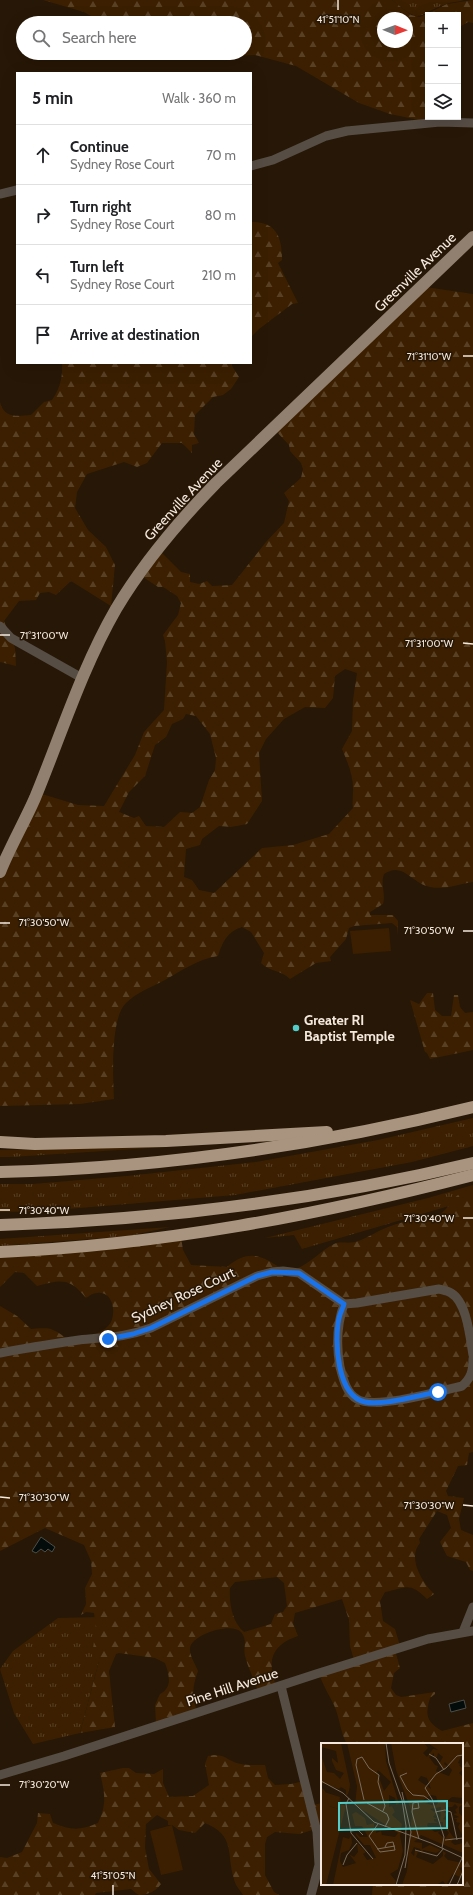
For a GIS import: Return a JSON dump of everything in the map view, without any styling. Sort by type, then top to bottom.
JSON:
[{"type":"highway","points":[[0,1172],[84,1168],[182,1159],[288,1144],[362,1131],[473,1107]]},
{"type":"highway","points":[[0,1143],[166,1142],[312,1132],[362,1131]]},
{"type":"highway","points":[[0,1225],[140,1217],[245,1205],[349,1189],[473,1163]]},
{"type":"highway","points":[[0,1252],[113,1244],[233,1227],[339,1207],[473,1175]]},
{"type":"main road","name":"Greenville Avenue","points":[[0,872],[34,801],[82,678],[116,609],[153,552],[180,520],[216,483],[473,237]]},
{"type":"street","points":[[252,166],[273,160],[326,136],[347,131],[440,122],[473,123]]},
{"type":"street","points":[[0,194],[16,190]]},
{"type":"street","points":[[0,626],[11,638],[82,678]]},
{"type":"street","name":"Sydney Rose Court","points":[[0,1353],[80,1340],[108,1339],[133,1334],[151,1328],[257,1276],[272,1272],[299,1273],[344,1304]]},
{"type":"street","points":[[473,1355],[467,1321],[461,1305],[452,1293],[438,1289],[358,1303],[344,1304],[339,1318],[337,1340],[338,1359],[347,1389],[356,1399],[366,1403],[385,1402],[462,1386],[469,1379],[473,1371],[473,1359]]},
{"type":"street","points":[[463,1632],[473,1607]]},
{"type":"street","name":"Pine Hill Avenue","points":[[0,1775],[64,1756],[428,1639],[473,1631]]},
{"type":"street","points":[[281,1686],[317,1832],[319,1865],[311,1895]]},
{"type":"green space","points":[[43,0],[392,0],[407,12],[377,12],[377,48],[413,48],[413,15],[420,17],[425,15],[425,120],[419,120],[390,114],[359,103],[296,66],[252,55],[252,16],[91,16],[84,12]]},
{"type":"green space","points":[[392,0],[464,0],[446,4],[429,12],[425,12],[425,14],[419,16],[413,15],[413,12],[408,12]]},
{"type":"green space","points":[[473,0],[473,23],[468,22],[461,26],[461,12],[430,12],[447,4]]},
{"type":"green space","points":[[252,222],[260,223],[272,228],[279,237],[282,260],[278,263],[298,303],[292,304],[252,336]]},
{"type":"green space","points":[[425,287],[473,294],[473,882],[436,888],[424,885],[407,874],[397,870],[384,874],[383,904],[370,912],[370,915],[393,915],[398,921],[398,935],[397,927],[392,923],[354,926],[349,928],[346,939],[330,957],[331,961],[316,963],[290,979],[283,974],[264,966],[261,963],[264,953],[251,932],[242,927],[237,929],[226,938],[221,946],[218,956],[211,957],[191,965],[140,993],[126,1003],[117,1021],[115,1034],[113,1063],[114,1099],[80,1104],[0,1106],[0,862],[32,791],[78,805],[104,806],[135,755],[144,732],[164,710],[167,662],[163,635],[178,615],[181,603],[177,596],[163,587],[158,587],[140,575],[158,549],[181,572],[190,574],[190,582],[199,584],[207,581],[212,586],[232,585],[266,542],[284,523],[289,501],[284,493],[301,478],[303,469],[301,463],[290,451],[289,445],[275,430]],"holes":[[[345,669],[357,673],[353,700],[352,731],[342,749],[352,776],[353,808],[329,834],[293,845],[262,848],[214,893],[199,890],[192,880],[184,877],[186,849],[200,845],[202,839],[219,826],[231,827],[247,824],[262,801],[259,753],[266,739],[284,719],[305,707],[325,708],[333,698],[335,676]],[[186,714],[196,716],[210,734],[216,758],[215,770],[209,780],[200,807],[192,813],[180,812],[164,827],[146,826],[139,816],[134,818],[119,812],[129,792],[145,776],[155,745],[166,737],[172,724],[183,719]]]},
{"type":"green space","points":[[62,364],[232,364],[239,377],[231,389],[223,395],[213,397],[195,415],[194,434],[199,443],[192,445],[192,453],[182,443],[162,443],[147,463],[137,467],[124,462],[87,474],[77,492],[75,508],[88,530],[106,547],[115,565],[111,606],[71,581],[56,595],[49,592],[40,593],[36,600],[19,601],[4,621],[15,648],[16,666],[0,662],[0,402],[8,414],[17,416],[31,415],[44,402],[52,400],[55,396],[62,373]]},
{"type":"green space","points":[[389,928],[391,951],[353,954],[350,931]]},
{"type":"green space","points":[[427,993],[433,993],[435,1010],[442,1016],[451,1016],[454,995],[458,995],[460,1007],[465,1013],[473,1012],[473,1050],[430,1059],[425,1052],[410,1000],[419,1004]]},
{"type":"green space","points":[[473,1118],[473,1146],[412,1162],[235,1195],[43,1211],[0,1212],[0,1184],[33,1184],[127,1176],[256,1162],[378,1140]]},
{"type":"green space","points":[[165,1147],[11,1157],[0,1157],[0,1150]]},
{"type":"green space","points":[[473,1185],[473,1199],[302,1249],[294,1235],[265,1238],[428,1198]]},
{"type":"green space","points":[[473,1189],[473,1452],[469,1453],[467,1465],[458,1466],[446,1491],[448,1496],[464,1498],[459,1519],[461,1530],[473,1535],[473,1571],[470,1570],[466,1562],[447,1556],[440,1542],[451,1528],[447,1515],[437,1511],[419,1539],[420,1543],[416,1549],[415,1556],[421,1577],[434,1594],[427,1599],[416,1590],[408,1587],[385,1592],[380,1601],[383,1621],[395,1629],[400,1646],[395,1650],[400,1668],[394,1673],[391,1688],[396,1695],[401,1697],[435,1692],[435,1694],[430,1698],[427,1713],[430,1721],[442,1731],[473,1723],[473,1895],[372,1895],[373,1885],[463,1885],[463,1743],[347,1743],[336,1710],[319,1674],[354,1660],[350,1646],[349,1620],[342,1599],[295,1613],[293,1623],[298,1636],[282,1644],[277,1649],[272,1662],[273,1677],[276,1686],[258,1691],[246,1660],[244,1638],[241,1632],[230,1628],[221,1629],[198,1638],[192,1643],[190,1648],[191,1657],[198,1671],[193,1692],[197,1712],[156,1724],[155,1705],[160,1694],[167,1688],[169,1680],[165,1663],[155,1658],[119,1653],[116,1654],[109,1671],[115,1727],[80,1733],[99,1661],[95,1661],[92,1655],[96,1628],[94,1613],[86,1612],[81,1615],[86,1604],[85,1588],[92,1574],[91,1561],[84,1545],[45,1528],[0,1551],[0,1306],[17,1316],[31,1329],[51,1329],[72,1339],[84,1338],[102,1331],[109,1325],[113,1316],[113,1310],[110,1299],[103,1293],[97,1293],[86,1298],[75,1286],[64,1282],[52,1282],[37,1286],[24,1273],[15,1272],[0,1287],[0,1250],[181,1237],[183,1250],[191,1265],[227,1267],[239,1259],[250,1256],[268,1260],[282,1268],[289,1270],[296,1269],[336,1243],[355,1242],[384,1229],[411,1220],[433,1218],[441,1214],[459,1194]],"holes":[[[277,1577],[284,1583],[287,1606],[283,1612],[275,1614],[271,1624],[244,1632],[240,1628],[232,1612],[230,1588],[235,1582]]]},
{"type":"green space","points":[[170,1227],[128,1236],[0,1246],[0,1239]]},
{"type":"green space","points":[[102,1617],[99,1661],[80,1733],[33,1744],[14,1713],[0,1669],[13,1651],[58,1618]]},
{"type":"green space","points":[[208,1756],[223,1756],[240,1764],[265,1765],[268,1778],[275,1785],[304,1781],[313,1805],[321,1803],[321,1864],[316,1829],[299,1834],[275,1832],[267,1837],[265,1844],[265,1875],[274,1892],[279,1895],[243,1895],[236,1885],[226,1840],[215,1828],[205,1823],[195,1833],[179,1830],[172,1825],[168,1825],[168,1821],[157,1815],[146,1824],[145,1848],[149,1869],[161,1884],[152,1892],[139,1895],[131,1889],[96,1893],[95,1895],[0,1895],[0,1857],[7,1858],[22,1852],[37,1823],[38,1813],[50,1814],[53,1823],[75,1829],[98,1823],[104,1804],[100,1773],[123,1768],[129,1768],[136,1773],[154,1774],[163,1769],[163,1783],[169,1797],[193,1796],[209,1785],[205,1764]]},
{"type":"green space","points":[[172,1825],[183,1870],[161,1875],[150,1831]]},
{"type":"shaded area","points":[[41,1537],[55,1547],[52,1552],[48,1549],[45,1552],[41,1549],[36,1553],[32,1551]]},
{"type":"shaded area","points":[[464,1700],[466,1708],[451,1712],[449,1704]]},
{"type":"place","name":"Greater RI Baptist Temple","points":[[296,1028]]},
{"type":"route","points":[[108,1339],[133,1334],[151,1328],[257,1276],[283,1271],[299,1273],[344,1304],[339,1318],[337,1340],[338,1359],[347,1389],[356,1399],[366,1403],[385,1402],[438,1392]]}]
